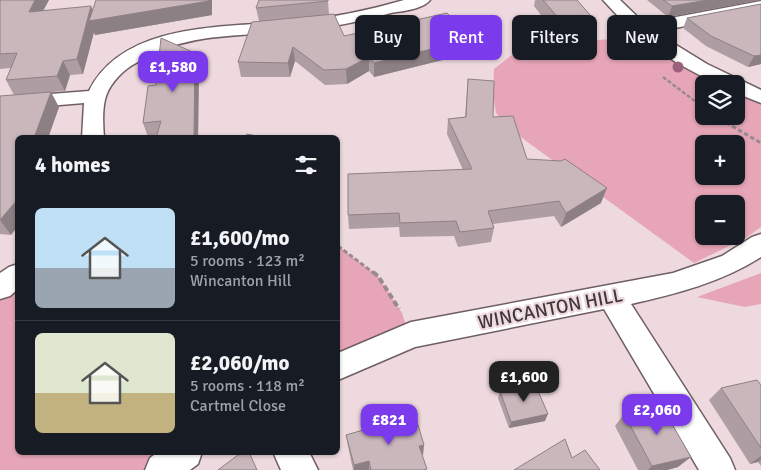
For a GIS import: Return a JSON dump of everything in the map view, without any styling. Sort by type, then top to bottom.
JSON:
[{"type":"street","points":[[93,135],[95,96],[112,72],[140,51],[174,37],[212,31],[281,28],[336,22],[422,0]]},
{"type":"street","points":[[612,0],[628,15]]},
{"type":"street","points":[[677,22],[761,6]]},
{"type":"street","points":[[677,54],[716,75]]},
{"type":"street","points":[[745,90],[761,97]]},
{"type":"street","points":[[0,104],[95,96]]},
{"type":"street","name":"WINCANTON HILL","points":[[340,366],[411,335],[674,284],[731,263],[761,244]]},
{"type":"street","points":[[0,288],[15,276]]},
{"type":"street","points":[[611,296],[718,470]]},
{"type":"street","points":[[162,470],[182,455]]},
{"type":"street","points":[[291,455],[301,470]]},
{"type":"path","points":[[729,125],[761,143]]},
{"type":"path","points":[[340,248],[378,276],[402,313],[411,335]]},
{"type":"shaded area","points":[[607,39],[607,60],[677,60],[677,58],[704,75],[695,75],[695,125],[745,125],[745,96],[761,103],[761,227],[745,238],[745,195],[695,195],[695,245],[731,245],[694,263],[511,130],[496,113],[493,94],[494,69],[512,56],[512,60],[597,60],[597,40]]},
{"type":"shaded area","points":[[340,248],[378,276],[402,313],[409,335],[340,366]]},
{"type":"shaded area","points":[[761,273],[761,304],[745,307],[697,297]]},
{"type":"shaded area","points":[[15,276],[15,455],[183,455],[162,470],[0,470],[0,288]]},
{"type":"building","points":[[0,0],[35,0],[29,12],[91,6],[77,59],[63,61],[57,76],[6,80],[17,53],[0,54]]},
{"type":"building","points":[[96,0],[209,0],[209,1],[89,21]]},
{"type":"building","points":[[259,0],[328,0],[328,1],[256,8]]},
{"type":"building","points":[[543,0],[577,0],[590,15],[556,15]]},
{"type":"building","points":[[663,0],[708,0],[672,6]]},
{"type":"building","points":[[761,4],[761,55],[754,56],[711,36],[687,18]]},
{"type":"building","points":[[334,14],[344,36],[355,34],[355,60],[363,60],[346,69],[324,70],[293,47],[288,63],[238,62],[252,22]]},
{"type":"building","points":[[430,17],[430,49],[420,52],[420,19]]},
{"type":"building","points":[[161,38],[195,53],[194,135],[157,135],[161,121],[143,123],[148,86],[156,85]]},
{"type":"building","points":[[372,60],[386,60],[374,63]]},
{"type":"building","points":[[468,79],[494,81],[493,117],[513,116],[527,159],[561,161],[565,159],[607,188],[566,213],[559,201],[488,211],[494,228],[460,232],[456,221],[400,223],[399,213],[348,215],[348,174],[472,169],[448,119],[466,117]]},
{"type":"building","points":[[51,92],[35,135],[15,135],[15,202],[0,220],[0,96]]},
{"type":"building","points":[[757,380],[761,385],[761,448],[721,388]]},
{"type":"building","points":[[535,384],[548,414],[511,422],[500,391]]},
{"type":"building","points":[[661,405],[691,457],[652,466],[624,414]]},
{"type":"building","points":[[415,415],[424,445],[419,446],[427,469],[371,470],[369,461],[354,465],[346,435]]},
{"type":"building","points":[[565,439],[572,458],[585,450],[600,470],[514,470]]},
{"type":"building","points":[[238,455],[250,455],[257,470],[218,470]]}]
